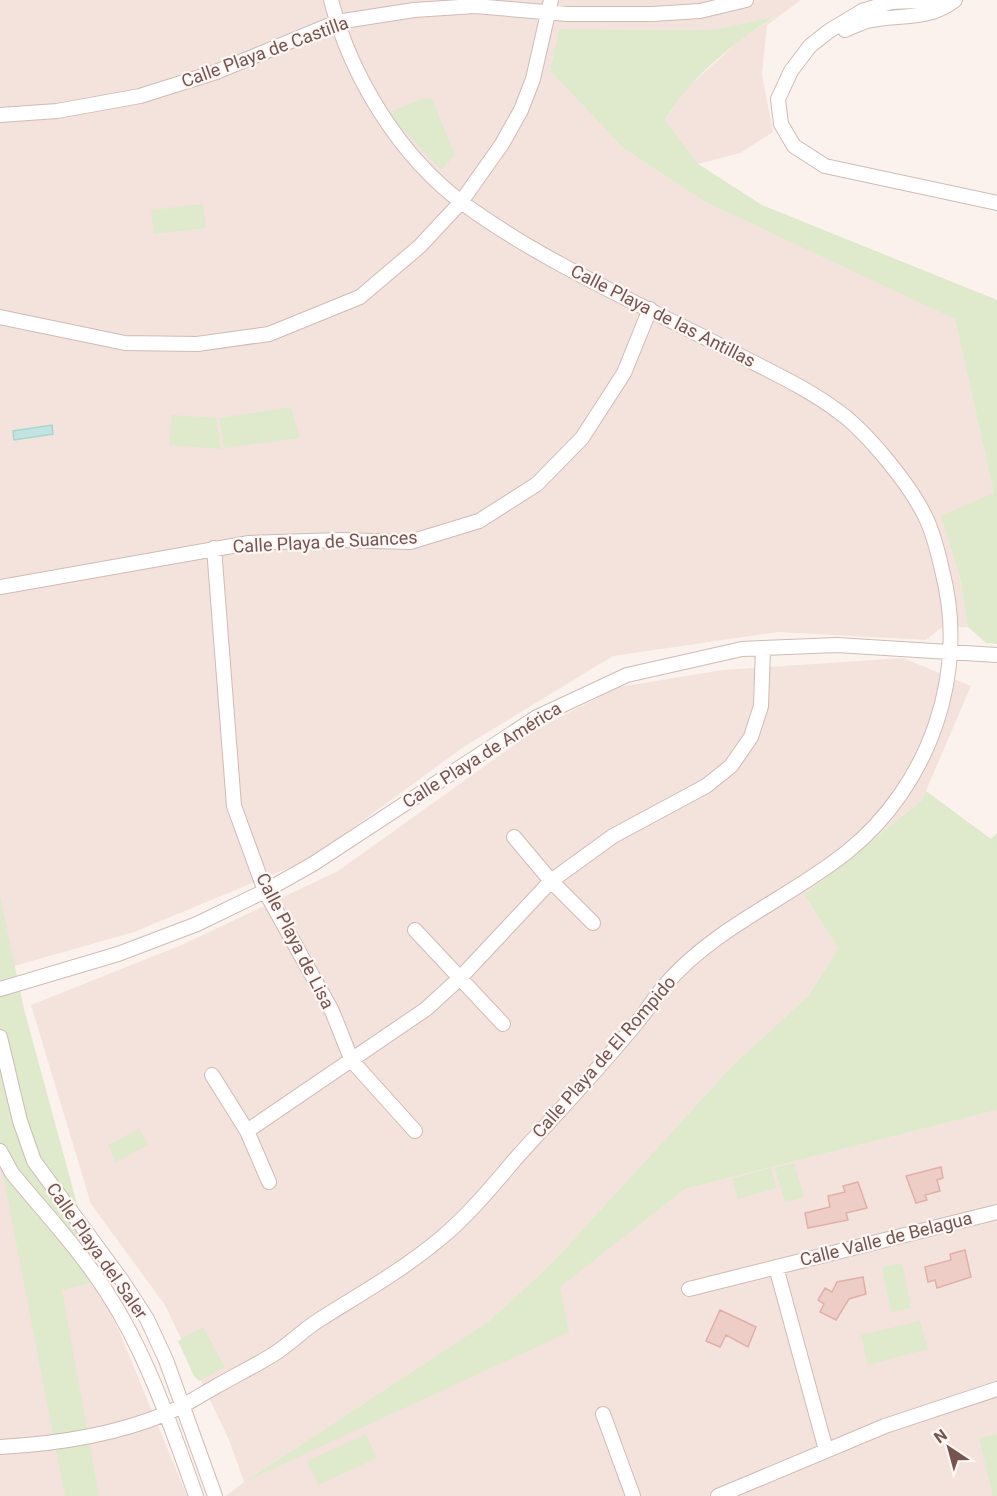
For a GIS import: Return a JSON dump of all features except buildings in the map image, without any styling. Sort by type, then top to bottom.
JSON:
[{"type":"street","name":"Calle Playa de las Antillas","points":[[331,0],[355,70],[380,113],[409,151],[461,202],[539,251],[789,381],[842,414],[900,477],[925,516],[949,600],[952,653]]},
{"type":"street","name":"Calle Playa de Castilla","points":[[0,115],[57,111],[140,96],[216,72],[337,22],[442,4],[550,7],[652,14],[700,10],[746,0]]},
{"type":"street","points":[[941,0],[891,2],[862,11],[810,46],[791,71],[778,99],[781,124],[794,146],[825,166],[997,203]]},
{"type":"street","points":[[810,46],[866,21],[919,16],[943,9],[955,0]]},
{"type":"street","points":[[0,317],[125,343],[197,344],[269,334],[360,297],[420,246],[461,202],[501,144],[520,110],[539,57],[550,7]]},
{"type":"street","name":"Calle Playa de Suances","points":[[0,587],[249,543],[329,540],[410,542],[479,521],[537,484],[582,438],[624,373],[650,309]]},
{"type":"street","name":"Calle Playa de Lisa","points":[[214,548],[234,806],[265,891],[332,1011],[352,1061],[415,1131]]},
{"type":"street","name":"Calle Playa de América","points":[[0,989],[117,954],[196,924],[265,891],[312,864],[537,717],[627,675],[742,649],[837,645],[997,655]]},
{"type":"street","points":[[247,1131],[426,1009],[461,977],[551,881],[612,836],[686,797],[731,766],[751,737],[761,706],[763,648]]},
{"type":"street","name":"Calle Playa de El Rompido","points":[[0,1447],[44,1444],[122,1428],[166,1414],[278,1352],[315,1323],[364,1294],[443,1237],[481,1199],[632,1029],[665,985],[698,953],[749,915],[847,852],[895,804],[930,744],[945,693],[952,653]]},
{"type":"street","points":[[514,837],[551,881],[593,923]]},
{"type":"street","points":[[415,930],[503,1024]]},
{"type":"street","name":"Calle Playa del Saler","points":[[0,1037],[20,1120],[34,1161],[147,1318],[166,1359],[215,1496]]},
{"type":"street","points":[[212,1075],[247,1131],[269,1182]]},
{"type":"street","name":"Calle Playa del Saler","points":[[0,1151],[12,1173],[106,1290],[146,1365],[196,1496]]},
{"type":"street","name":"Calle Valle de Belagua","points":[[689,1289],[997,1212]]},
{"type":"street","name":"Calle Valle de Belagua","points":[[776,1267],[826,1450]]},
{"type":"street","points":[[718,1496],[885,1426],[997,1389]]},
{"type":"street","points":[[603,1414],[633,1496]]},
{"type":"shaded area","points":[[0,0],[801,0],[767,25],[762,75],[773,132],[740,153],[698,164],[665,120],[685,90],[742,38],[775,17],[712,30],[559,29],[550,71],[623,148],[705,202],[955,318],[994,493],[959,573],[968,627],[941,628],[926,640],[778,632],[613,656],[465,746],[310,859],[134,932],[0,970]]},
{"type":"shaded area","points":[[903,658],[971,686],[922,800],[804,895],[838,948],[809,995],[731,1067],[552,1263],[489,1321],[247,1480],[401,1409],[685,1189],[997,1110],[997,1496],[226,1496],[244,1482],[229,1440],[165,1305],[91,1204],[31,1005],[184,944],[338,871],[535,730],[619,687],[723,670]]},
{"type":"shaded area","points":[[0,1032],[21,1130],[119,1331],[187,1496],[0,1496]]},
{"type":"green space","points":[[774,17],[743,38],[714,62],[675,104],[665,120],[698,164],[762,205],[997,300],[997,644],[986,643],[968,627],[959,573],[941,516],[994,493],[955,319],[705,202],[623,148],[550,71],[559,29],[712,30]]},
{"type":"green space","points":[[424,98],[432,99],[455,155],[441,170],[397,123],[390,112]]},
{"type":"green space","points":[[203,204],[206,228],[154,234],[151,210]]},
{"type":"green space","points":[[291,407],[300,438],[224,448],[219,418]]},
{"type":"green space","points":[[172,415],[216,418],[221,449],[169,445]]},
{"type":"green space","points":[[926,791],[991,839],[997,833],[997,1110],[685,1189],[560,1287],[569,1332],[244,1482],[489,1321],[552,1263],[731,1067],[809,995],[838,948],[804,895],[922,800]]},
{"type":"green space","points":[[0,896],[24,1009],[98,1281],[62,1290],[99,1496],[65,1496],[0,1159]]},
{"type":"green space","points":[[139,1129],[148,1145],[116,1162],[108,1145]]},
{"type":"green space","points":[[794,1163],[804,1197],[785,1202],[775,1168]]},
{"type":"green space","points":[[771,1168],[776,1188],[738,1199],[732,1179]]},
{"type":"green space","points":[[902,1263],[911,1308],[891,1312],[882,1267]]},
{"type":"green space","points":[[920,1321],[928,1349],[868,1365],[861,1335]]},
{"type":"green space","points":[[203,1327],[225,1367],[199,1381],[194,1376],[178,1341]]},
{"type":"green space","points":[[366,1434],[377,1458],[318,1485],[307,1461]]},
{"type":"green space","points":[[997,1434],[997,1496],[993,1496],[979,1438]]},
{"type":"water","points":[[52,425],[53,434],[14,440],[13,431]]}]
